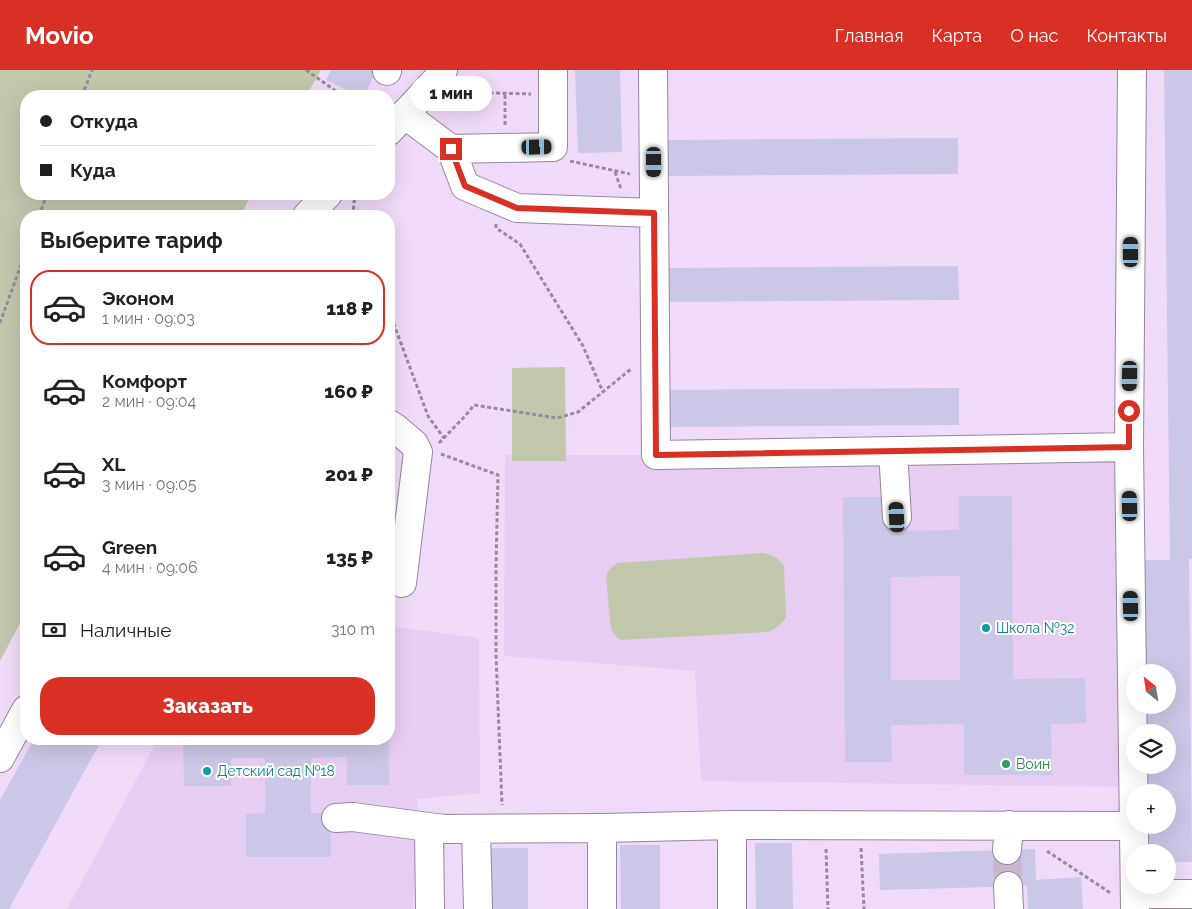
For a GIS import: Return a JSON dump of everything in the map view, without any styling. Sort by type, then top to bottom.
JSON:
[{"type":"street","points":[[653,70],[656,455],[1129,447]]},
{"type":"street","points":[[1132,70],[1129,447],[1133,784]]},
{"type":"street","points":[[447,81],[439,77],[397,123],[451,149],[553,147],[553,83]]},
{"type":"street","points":[[451,149],[465,186],[517,208],[654,213]]},
{"type":"street","points":[[313,210],[322,200]]},
{"type":"street","points":[[395,427],[414,444],[418,452],[402,583]]},
{"type":"street","points":[[894,451],[897,517]]},
{"type":"street","points":[[0,758],[20,721]]},
{"type":"street","points":[[336,818],[353,817],[444,829]]},
{"type":"street","points":[[732,825],[732,909]]},
{"type":"street","points":[[430,909],[429,829],[859,825],[1008,838],[1126,827]]},
{"type":"street","points":[[602,828],[602,909]]},
{"type":"street","points":[[478,909],[489,829]]},
{"type":"street","points":[[1133,834],[1129,901],[1192,894]]},
{"type":"path","points":[[84,90],[92,70]]},
{"type":"path","points":[[306,70],[334,90]]},
{"type":"path","points":[[447,81],[505,94],[553,83]]},
{"type":"path","points":[[505,94],[505,148]]},
{"type":"path","points":[[553,147],[566,161],[654,179]]},
{"type":"path","points":[[494,198],[496,228],[520,244],[583,346],[603,392]]},
{"type":"path","points":[[0,323],[20,268]]},
{"type":"path","points":[[395,327],[428,416],[444,438],[474,405],[556,418],[578,412],[655,350]]},
{"type":"path","points":[[414,444],[498,475],[496,635],[489,829]]},
{"type":"path","points":[[859,825],[864,909]]},
{"type":"path","points":[[825,826],[828,909]]},
{"type":"path","points":[[1040,846],[1129,901]]},
{"type":"shaded area","points":[[1129,447],[1126,787],[701,781],[695,671],[504,656],[505,455],[656,455]]},
{"type":"shaded area","points":[[395,627],[479,638],[480,793],[418,799],[413,909],[67,909],[155,745],[395,745]]},
{"type":"green space","points":[[0,70],[321,70],[309,90],[20,90],[20,200],[249,200],[243,210],[20,210],[20,623],[0,661]]},
{"type":"green space","points":[[565,367],[566,461],[512,461],[512,368]]},
{"type":"green space","points":[[763,553],[775,557],[784,566],[786,617],[781,624],[771,631],[621,640],[617,638],[611,629],[606,577],[610,568],[618,563]]},
{"type":"building","points":[[331,70],[377,70],[367,90],[347,90],[326,80]]},
{"type":"building","points":[[575,70],[620,70],[622,152],[578,153]]},
{"type":"building","points":[[1164,70],[1192,70],[1192,559],[1189,559],[1192,862],[1176,862],[1176,844],[1148,844],[1147,834],[1176,834],[1176,784],[1147,784],[1147,774],[1176,774],[1176,724],[1147,724],[1146,714],[1176,714],[1176,664],[1146,664],[1145,560],[1170,560]]},
{"type":"building","points":[[958,138],[958,174],[667,176],[667,140]]},
{"type":"building","points":[[958,266],[959,300],[668,302],[668,268]]},
{"type":"building","points":[[959,388],[959,425],[668,427],[668,390]]},
{"type":"building","name":"Школа №32","points":[[959,496],[1012,496],[1013,679],[1085,678],[1086,723],[1051,724],[1052,775],[964,775],[964,724],[891,725],[892,762],[845,762],[843,497],[890,497],[891,531],[959,530]],"holes":[[[960,576],[960,680],[891,680],[891,577]]]},
{"type":"building","points":[[31,745],[99,745],[9,909],[0,909],[0,800]]},
{"type":"building","name":"Детский сад №18","points":[[183,745],[389,745],[389,785],[347,785],[347,757],[311,758],[311,813],[331,813],[331,857],[246,857],[246,814],[265,813],[265,758],[231,758],[231,786],[184,786]]},
{"type":"building","points":[[755,843],[792,843],[793,909],[756,909]]},
{"type":"building","points":[[620,845],[660,845],[660,909],[621,909]]},
{"type":"building","points":[[491,848],[528,848],[528,909],[491,909]]},
{"type":"building","points":[[1035,849],[1036,880],[1081,877],[1083,909],[1028,909],[1027,886],[880,890],[879,854]]},
{"type":"tunnel","points":[[1007,850],[1008,886]]},
{"type":"place","name":"Школа №32","points":[[986,628]]},
{"type":"place","name":"Воин","points":[[1006,764]]},
{"type":"place","name":"Детский сад №18","points":[[207,771]]},
{"type":"route","points":[[451,149],[465,186],[517,208],[654,213],[656,455],[1129,447],[1129,411]]}]
